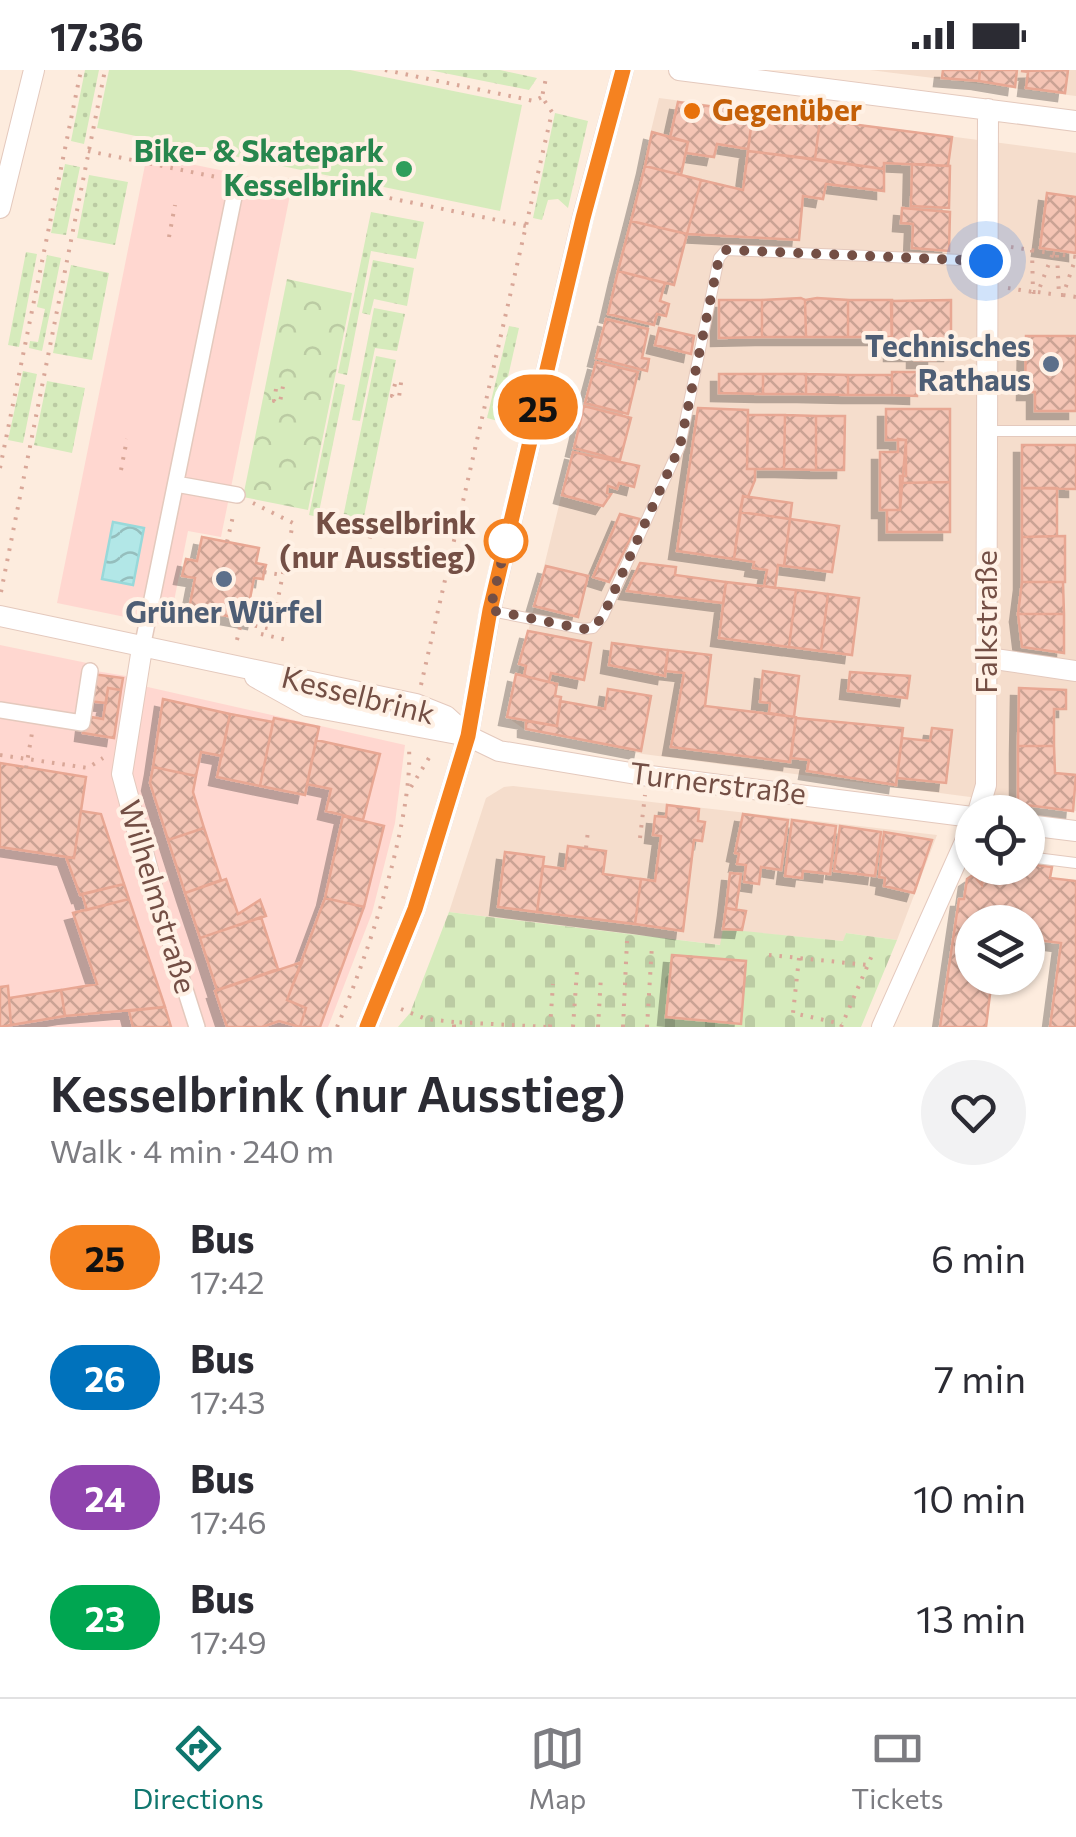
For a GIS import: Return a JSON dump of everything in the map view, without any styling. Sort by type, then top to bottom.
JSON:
[{"type":"street","points":[[0,208],[34,70]]},
{"type":"street","points":[[367,1027],[415,909],[468,736],[490,610],[623,70]]},
{"type":"street","points":[[678,70],[1076,121]]},
{"type":"street","name":"Falkstraße","points":[[983,795],[988,658],[988,110]]},
{"type":"street","points":[[142,648],[237,182]]},
{"type":"street","points":[[176,484],[237,496]]},
{"type":"street","name":"Kesselbrink","points":[[0,616],[416,704],[446,716],[468,736]]},
{"type":"street","name":"Wilhelmstraße","points":[[142,648],[122,774],[197,1027]]},
{"type":"street","points":[[988,658],[1076,671]]},
{"type":"street","name":"Kesselbrink","points":[[238,667],[306,706],[468,736]]},
{"type":"street","points":[[0,710],[82,723],[90,671]]},
{"type":"street","name":"Turnerstraße","points":[[468,736],[499,751],[648,776],[955,816]]},
{"type":"street","points":[[1045,826],[1076,831]]},
{"type":"street","points":[[882,1027],[955,874]]},
{"type":"lane","points":[[490,610],[583,629],[593,628],[603,616],[680,446],[719,258],[726,250],[986,261]]},
{"type":"lane","points":[[986,431],[1076,431]]},
{"type":"lane","points":[[1045,858],[1076,863]]},
{"type":"path","points":[[0,468],[81,70]]},
{"type":"path","points":[[1,592],[104,70]]},
{"type":"path","points":[[385,70],[534,100],[542,97]]},
{"type":"path","points":[[416,704],[552,112],[542,97],[546,78]]},
{"type":"path","points":[[88,151],[237,182],[301,180],[528,226]]},
{"type":"path","points":[[169,237],[175,206]]},
{"type":"path","points":[[1036,292],[1032,250],[1076,257],[1061,295]]},
{"type":"path","points":[[1036,292],[1055,254]]},
{"type":"path","points":[[1055,254],[1061,295]]},
{"type":"path","points":[[1008,288],[1076,297]]},
{"type":"path","points":[[395,384],[392,396],[399,397],[402,376]]},
{"type":"path","points":[[276,389],[274,401],[280,402],[284,382]]},
{"type":"path","points":[[121,470],[127,439]]},
{"type":"path","points":[[237,496],[292,523],[272,629],[241,623],[238,640]]},
{"type":"path","points":[[227,542],[233,515]]},
{"type":"path","points":[[365,532],[368,520],[374,522],[369,542]]},
{"type":"path","points":[[4,536],[11,537]]},
{"type":"path","points":[[264,572],[282,576]]},
{"type":"path","points":[[260,634],[288,640]]},
{"type":"path","points":[[26,768],[32,727]]},
{"type":"path","points":[[337,1027],[372,933],[408,792],[411,728]]},
{"type":"path","points":[[408,792],[437,748],[468,736]]},
{"type":"path","points":[[0,755],[88,768]]},
{"type":"path","points":[[640,838],[648,776]]},
{"type":"path","points":[[642,824],[654,826]]},
{"type":"path","points":[[586,848],[588,831]]},
{"type":"path","points":[[622,1027],[627,941]]},
{"type":"path","points":[[647,1027],[652,945]]},
{"type":"path","points":[[800,958],[793,1013],[842,1026],[873,952]]},
{"type":"path","points":[[769,954],[868,965]]},
{"type":"path","points":[[573,1027],[577,971]]},
{"type":"path","points":[[598,1027],[601,976]]},
{"type":"path","points":[[401,1009],[454,1024],[549,1027],[553,984]]},
{"type":"shaded area","points":[[870,70],[1076,70],[1076,96]]},
{"type":"shaded area","points":[[659,98],[1076,153],[1076,811],[1045,807],[1045,795],[955,795],[643,754],[524,729],[507,717]]},
{"type":"shaded area","points":[[147,155],[292,185],[221,537],[188,531],[169,626],[57,603]]},
{"type":"shaded area","points":[[0,645],[87,663],[96,671],[126,676],[130,683],[405,745],[395,823],[372,913],[328,1027],[0,1027]]},
{"type":"shaded area","points":[[504,787],[937,835],[897,940],[846,933],[844,941],[723,930],[721,945],[449,912],[486,798]]},
{"type":"green space","points":[[85,70],[99,70],[84,144],[71,141]]},
{"type":"green space","name":"Bike- & Skatepark Kesselbrink","points":[[109,70],[350,70],[522,105],[500,211],[97,128]]},
{"type":"green space","points":[[429,70],[500,70],[537,78],[529,90]]},
{"type":"green space","points":[[555,113],[588,121],[568,208],[558,199],[548,200],[542,220],[533,218]]},
{"type":"green space","points":[[65,164],[80,167],[66,235],[51,233]]},
{"type":"green space","points":[[89,175],[128,182],[115,245],[77,238]]},
{"type":"green space","points":[[371,212],[424,222],[416,259],[371,251],[347,375],[338,373]]},
{"type":"green space","points":[[26,252],[37,254],[19,347],[8,345]]},
{"type":"green space","points":[[47,255],[61,258],[42,351],[29,348],[30,341],[38,342],[45,309],[37,307]]},
{"type":"green space","points":[[373,260],[414,268],[407,306],[374,299],[370,315],[362,313]]},
{"type":"green space","points":[[71,265],[109,273],[92,360],[53,353]]},
{"type":"green space","points":[[287,279],[352,293],[308,510],[243,497]]},
{"type":"green space","points":[[374,308],[405,314],[397,351],[375,348],[360,421],[352,420]]},
{"type":"green space","points":[[509,326],[519,328],[498,421],[487,418]]},
{"type":"green space","points":[[376,356],[396,360],[360,536],[340,532]]},
{"type":"green space","points":[[23,371],[37,374],[23,443],[8,440]]},
{"type":"green space","points":[[47,381],[85,388],[72,453],[34,445]]},
{"type":"green space","points":[[336,383],[345,385],[318,517],[309,515]]},
{"type":"green space","points":[[449,912],[720,945],[723,929],[843,941],[846,933],[897,940],[861,1027],[398,1027],[410,1013]]},
{"type":"water","points":[[113,522],[144,528],[133,585],[102,579]]},
{"type":"building","points":[[943,70],[980,70],[979,81],[942,78]]},
{"type":"building","points":[[980,70],[1017,70],[1015,87],[979,81]]},
{"type":"building","points":[[1068,70],[1065,93],[1026,88],[1028,72],[1021,71]]},
{"type":"building","points":[[678,102],[753,112],[748,149],[717,144],[714,157],[686,153],[688,142],[670,138]]},
{"type":"building","points":[[753,112],[820,120],[815,159],[748,151]]},
{"type":"building","points":[[820,120],[952,137],[948,166],[884,163],[884,169],[815,159]]},
{"type":"building","points":[[652,132],[688,142],[681,175],[645,166]]},
{"type":"building","points":[[748,151],[884,169],[884,191],[826,184],[823,199],[803,196],[799,240],[687,234],[701,180],[743,190]]},
{"type":"building","points":[[912,164],[950,166],[949,208],[911,206]]},
{"type":"building","points":[[645,166],[701,180],[687,234],[631,221]]},
{"type":"building","name":"Technisches Rathaus","points":[[1047,193],[1076,197],[1076,253],[1040,248]]},
{"type":"building","points":[[902,208],[950,212],[949,251],[912,248],[913,224],[901,223]]},
{"type":"building","points":[[631,221],[687,234],[674,285],[618,271]]},
{"type":"building","points":[[618,271],[665,283],[660,301],[669,304],[666,316],[657,314],[654,325],[608,314]]},
{"type":"building","points":[[719,300],[762,300],[762,337],[719,338]]},
{"type":"building","points":[[762,300],[805,300],[806,337],[762,337]]},
{"type":"building","points":[[805,300],[848,300],[848,337],[806,337]]},
{"type":"building","points":[[848,300],[892,300],[892,337],[848,337]]},
{"type":"building","points":[[951,300],[951,353],[935,353],[935,360],[915,360],[915,353],[892,353],[891,301]]},
{"type":"building","points":[[606,319],[648,329],[642,358],[649,359],[647,371],[596,358]]},
{"type":"building","points":[[659,328],[694,336],[691,354],[655,345]]},
{"type":"building","name":"Technisches Rathaus","points":[[1026,336],[1076,336],[1076,411],[1035,411],[1035,392],[1025,392]]},
{"type":"building","points":[[596,362],[638,372],[628,414],[585,403]]},
{"type":"building","points":[[892,372],[917,372],[917,396],[892,395]]},
{"type":"building","points":[[719,374],[763,374],[763,394],[719,393]]},
{"type":"building","points":[[763,374],[806,374],[806,394],[763,394]]},
{"type":"building","points":[[806,374],[848,375],[848,395],[806,394]]},
{"type":"building","points":[[848,375],[892,375],[892,395],[848,395]]},
{"type":"building","points":[[584,406],[631,418],[620,460],[574,448]]},
{"type":"building","points":[[698,408],[748,410],[747,469],[755,469],[755,480],[748,497],[743,496],[734,559],[677,551]]},
{"type":"building","points":[[886,409],[950,409],[950,482],[900,483],[900,476],[906,476],[906,440],[886,440]]},
{"type":"building","points":[[748,415],[785,415],[784,469],[747,469]]},
{"type":"building","points":[[785,415],[816,416],[816,470],[784,469]]},
{"type":"building","points":[[816,416],[845,416],[844,470],[816,470]]},
{"type":"building","points":[[898,439],[906,440],[900,510],[880,510],[880,452],[898,452]]},
{"type":"building","points":[[1022,445],[1076,445],[1076,489],[1022,488]]},
{"type":"building","points":[[573,452],[639,466],[634,487],[619,483],[617,489],[608,486],[607,493],[611,494],[603,506],[562,495]]},
{"type":"building","points":[[950,482],[950,532],[887,532],[887,510],[900,510],[900,483]]},
{"type":"building","points":[[1022,488],[1057,488],[1057,536],[1022,537]]},
{"type":"building","points":[[743,496],[792,503],[790,519],[740,512]]},
{"type":"building","points":[[740,512],[790,519],[784,566],[778,565],[775,588],[764,586],[767,570],[753,568],[754,562],[734,559]]},
{"type":"building","points":[[620,514],[640,519],[609,582],[593,577]]},
{"type":"building","points":[[790,519],[839,526],[832,572],[784,566]]},
{"type":"building","points":[[1065,536],[1065,582],[1022,582],[1022,537]]},
{"type":"building","name":"Grüner Würfel","points":[[202,537],[259,548],[256,563],[266,565],[263,579],[254,578],[248,609],[257,610],[255,621],[189,609],[195,578],[182,576],[186,559],[197,561]]},
{"type":"building","points":[[640,563],[676,567],[675,575],[726,582],[723,603],[627,591]]},
{"type":"building","points":[[546,566],[588,576],[578,617],[534,606]]},
{"type":"building","points":[[726,582],[796,590],[789,647],[719,638]]},
{"type":"building","points":[[1022,582],[1063,582],[1064,614],[1018,614]]},
{"type":"building","points":[[796,590],[828,594],[821,651],[789,647]]},
{"type":"building","points":[[828,594],[859,598],[852,655],[821,651]]},
{"type":"building","points":[[1018,614],[1064,614],[1064,653],[1022,647]]},
{"type":"building","points":[[528,631],[591,643],[584,680],[551,673],[549,682],[524,676],[526,666],[519,664]]},
{"type":"building","points":[[612,643],[668,650],[665,676],[609,665]]},
{"type":"building","points":[[668,650],[711,655],[705,706],[796,717],[790,762],[671,747],[684,673],[665,671]]},
{"type":"building","points":[[763,671],[799,676],[794,717],[769,713],[770,703],[760,702]]},
{"type":"building","points":[[850,672],[910,676],[907,698],[848,691]]},
{"type":"building","points":[[92,674],[123,678],[121,690],[108,688],[106,703],[88,701]]},
{"type":"building","points":[[516,674],[557,684],[555,696],[561,697],[557,726],[507,717]]},
{"type":"building","points":[[108,688],[121,690],[114,738],[83,733],[85,716],[103,719]]},
{"type":"building","points":[[1019,688],[1066,690],[1066,709],[1054,709],[1054,746],[1018,746]]},
{"type":"building","points":[[608,689],[651,696],[641,751],[526,729],[526,721],[557,726],[560,701],[605,709]]},
{"type":"building","points":[[163,699],[230,714],[222,756],[201,752],[196,776],[153,767]]},
{"type":"building","points":[[230,714],[273,722],[260,786],[217,777]]},
{"type":"building","points":[[274,718],[319,727],[305,795],[260,786]]},
{"type":"building","points":[[796,718],[903,728],[896,785],[807,771],[809,760],[791,758]]},
{"type":"building","points":[[932,728],[952,730],[946,783],[897,778],[902,738],[930,741]]},
{"type":"building","points":[[316,740],[380,754],[363,820],[326,811],[331,789],[307,784]]},
{"type":"building","points":[[1018,746],[1054,746],[1055,773],[1076,775],[1073,811],[1045,807],[1045,795],[1018,795]]},
{"type":"building","points":[[0,763],[86,777],[74,858],[0,847]]},
{"type":"building","points":[[153,767],[196,776],[193,792],[204,828],[168,840],[150,783]]},
{"type":"building","points":[[667,805],[699,809],[698,821],[705,822],[702,841],[694,840],[683,931],[635,924],[641,879],[655,881],[661,836],[653,835],[655,816],[666,817]]},
{"type":"building","points":[[81,811],[101,814],[124,884],[80,895],[66,857],[74,858]]},
{"type":"building","points":[[743,814],[788,820],[781,870],[761,867],[759,884],[744,882],[746,865],[737,864],[739,854],[735,853]]},
{"type":"building","points":[[343,816],[384,826],[364,907],[325,898]]},
{"type":"building","points":[[792,820],[836,826],[830,874],[803,871],[802,878],[785,876]]},
{"type":"building","points":[[840,826],[881,832],[875,876],[834,871]]},
{"type":"building","points":[[204,828],[221,880],[185,893],[168,840]]},
{"type":"building","points":[[884,832],[932,840],[914,893],[884,886],[885,878],[879,877]]},
{"type":"building","points":[[568,846],[606,851],[603,874],[641,879],[635,924],[537,912],[543,866],[565,869]]},
{"type":"building","points":[[505,852],[544,857],[537,912],[498,907]]},
{"type":"building","points":[[1045,866],[1052,867],[1050,878],[1076,881],[1076,1027],[1050,1027],[1061,943],[1045,941],[1045,905],[958,905],[959,899],[964,899],[966,885],[1045,885]]},
{"type":"building","points":[[730,873],[741,874],[736,910],[726,908]]},
{"type":"building","points":[[226,879],[238,914],[260,900],[266,916],[200,938],[185,893]]},
{"type":"building","points":[[124,884],[129,899],[87,910],[82,894]]},
{"type":"building","points":[[325,898],[364,907],[320,1027],[300,1027],[306,1008],[287,1000]]},
{"type":"building","points":[[129,899],[165,1007],[65,1016],[61,990],[97,984],[73,913]]},
{"type":"building","points":[[726,908],[746,911],[742,930],[723,929]]},
{"type":"building","points":[[261,917],[278,969],[217,990],[200,938]]},
{"type":"building","points":[[955,926],[955,995],[990,995],[986,1027],[940,1027]]},
{"type":"building","points":[[672,955],[746,961],[741,1024],[666,1017]]},
{"type":"building","points":[[302,962],[287,1000],[306,1008],[300,1027],[279,1021],[262,1027],[227,1027],[215,991]]},
{"type":"building","points":[[8,986],[11,1025],[0,1027],[0,987]]},
{"type":"building","points":[[61,990],[65,1016],[11,1025],[9,998]]},
{"type":"building","points":[[165,1007],[171,1027],[133,1027],[129,1011]]},
{"type":"bus line","name":"25","points":[[367,1027],[415,909],[468,736],[490,610],[583,218],[598,176],[623,70]]},
{"type":"place","name":"Gegenüber","points":[[692,111]]},
{"type":"place","name":"Bike- & Skatepark Kesselbrink","points":[[404,169]]},
{"type":"place","name":"Technisches Rathaus","points":[[1051,364]]},
{"type":"place","name":"Kesselbrink (nur Ausstieg)","points":[[506,541]]},
{"type":"place","name":"Grüner Würfel","points":[[224,579]]},
{"type":"route","points":[[506,541],[510,526],[490,610],[583,629],[593,628],[599,622],[634,554],[680,446],[719,258],[726,250],[734,247],[986,261]]}]
